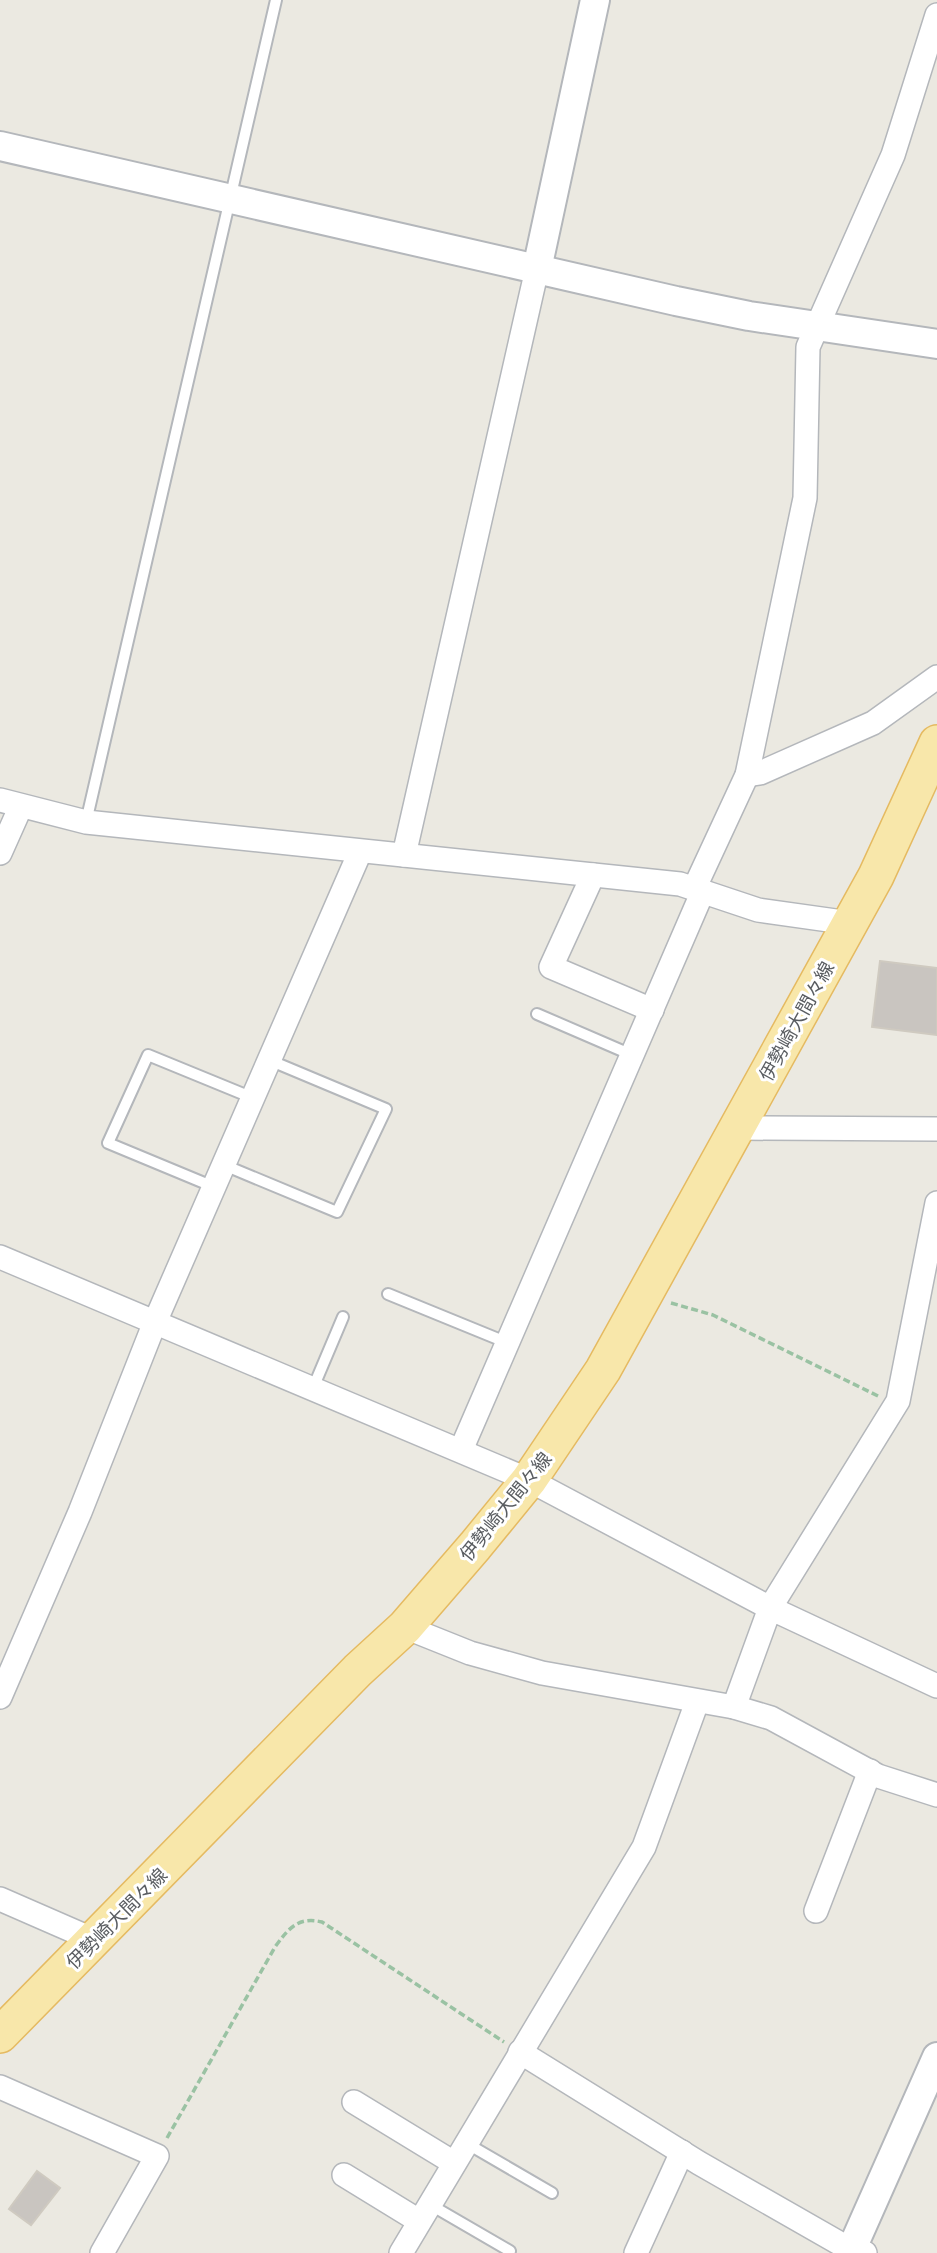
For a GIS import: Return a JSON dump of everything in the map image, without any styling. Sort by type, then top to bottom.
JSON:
[{"type":"main road","name":"伊勢崎大間々線","points":[[0,2035],[358,1670],[405,1627],[529,1480],[591,1390],[646,1296],[876,876],[937,743]]},
{"type":"main road","name":"伊勢崎大間々線","points":[[876,876],[909,831],[937,783]]},
{"type":"street","points":[[404,855],[595,0]]},
{"type":"street","points":[[461,1450],[652,1010],[747,775],[806,498],[806,366],[816,327],[893,155],[937,15]]},
{"type":"street","points":[[0,146],[700,306],[816,327],[937,344]]},
{"type":"street","points":[[747,775],[760,773],[873,723],[937,677]]},
{"type":"street","points":[[0,853],[10,803],[86,822],[593,875],[699,889],[758,909],[850,923]]},
{"type":"street","points":[[0,1697],[79,1512],[155,1322],[360,852]]},
{"type":"street","points":[[593,875],[551,967],[652,1010]]},
{"type":"street","points":[[738,1128],[937,1129]]},
{"type":"street","points":[[734,1707],[770,1608],[895,1405],[937,1203]]},
{"type":"street","points":[[0,1257],[529,1480],[770,1608],[937,1686]]},
{"type":"street","points":[[405,1627],[470,1653],[542,1673],[734,1707],[771,1718],[870,1772],[937,1795]]},
{"type":"street","points":[[401,2253],[644,1847],[696,1702]]},
{"type":"street","points":[[816,1911],[870,1772]]},
{"type":"street","points":[[0,1899],[94,1940]]},
{"type":"street","points":[[520,2052],[682,2152],[856,2251],[934,2070]]},
{"type":"street","points":[[0,2087],[157,2156],[102,2253]]},
{"type":"street","points":[[355,2102],[454,2163]]},
{"type":"street","points":[[636,2253],[682,2152]]},
{"type":"street","points":[[344,2175],[424,2212]]},
{"type":"lane","points":[[86,822],[276,0]]},
{"type":"lane","points":[[537,1014],[632,1055]]},
{"type":"lane","points":[[214,1187],[108,1143],[148,1055],[253,1098]]},
{"type":"lane","points":[[223,1165],[337,1212],[386,1109],[270,1060]]},
{"type":"lane","points":[[388,1294],[508,1343]]},
{"type":"lane","points":[[313,1388],[343,1317]]},
{"type":"lane","points":[[466,2143],[552,2193]]},
{"type":"lane","points":[[424,2212],[510,2251]]},
{"type":"path","points":[[646,1296],[713,1315],[895,1405]]},
{"type":"path","points":[[157,2156],[275,1947],[287,1930],[304,1920],[322,1922],[520,2052]]},
{"type":"building","points":[[880,961],[937,968],[937,1035],[872,1027]]},
{"type":"building","points":[[37,2171],[60,2188],[31,2225],[9,2209]]}]
